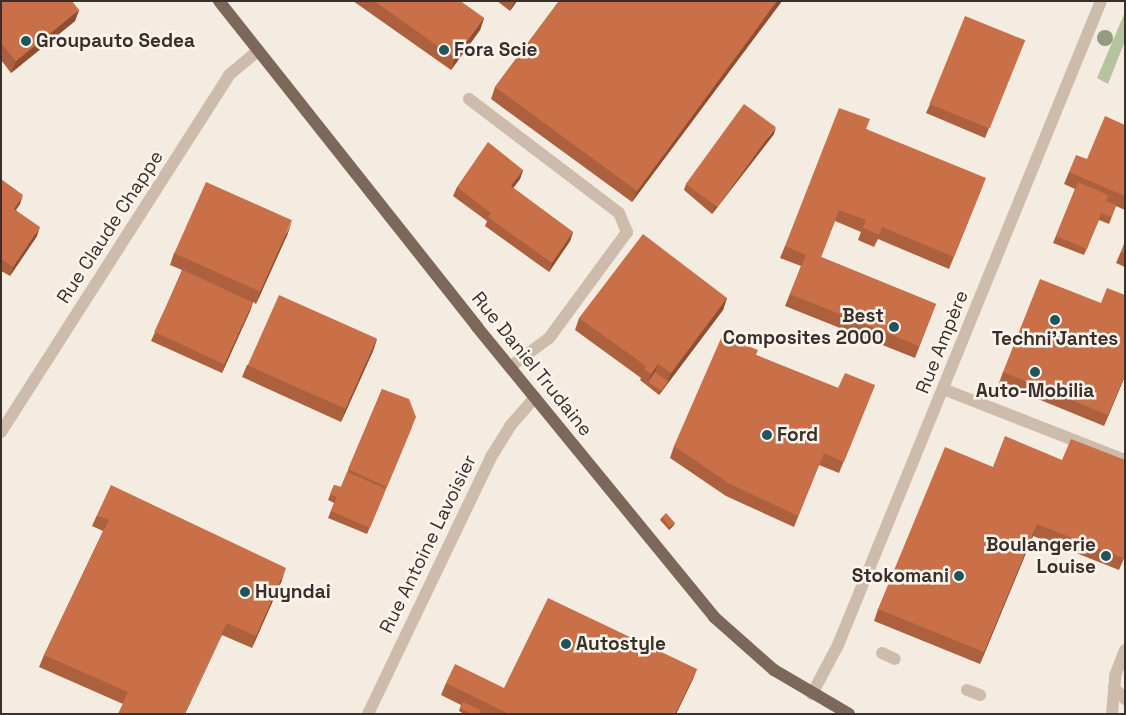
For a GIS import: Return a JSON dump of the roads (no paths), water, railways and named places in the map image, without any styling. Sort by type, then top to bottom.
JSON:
[{"type":"main road","name":"Rue Daniel Trudaine","points":[[219,1],[534,397],[714,617],[774,670],[849,714]]},
{"type":"street","name":"Rue Ampère","points":[[812,694],[838,644],[1101,1]]},
{"type":"street","name":"Rue Claude Chappe","points":[[1,432],[229,75],[258,51]]},
{"type":"street","points":[[469,99],[619,213],[627,232],[549,338],[510,367]]},
{"type":"street","points":[[943,388],[1125,460]]},
{"type":"street","name":"Rue Antoine Lavoisier","points":[[368,714],[490,456],[510,426],[534,397]]},
{"type":"street","points":[[1112,714],[1114,688],[1125,650]]},
{"type":"street","points":[[882,653],[895,659]]},
{"type":"street","points":[[1114,688],[1125,699]]},
{"type":"street","points":[[967,690],[980,695]]},
{"type":"place","name":"Groupauto Sedea","points":[[26,41]]},
{"type":"place","name":"Fora Scie","points":[[444,50]]},
{"type":"place","name":"Techni'Jantes","points":[[1055,320]]},
{"type":"place","name":"Best Composites 2000","points":[[894,327]]},
{"type":"place","name":"Auto-Mobilia","points":[[1035,372]]},
{"type":"place","name":"Ford","points":[[767,435]]},
{"type":"place","name":"Boulangerie Louise","points":[[1106,556]]},
{"type":"place","name":"Stokomani","points":[[959,576]]},
{"type":"place","name":"Huyndai","points":[[245,592]]},
{"type":"place","name":"Autostyle","points":[[566,644]]}]
